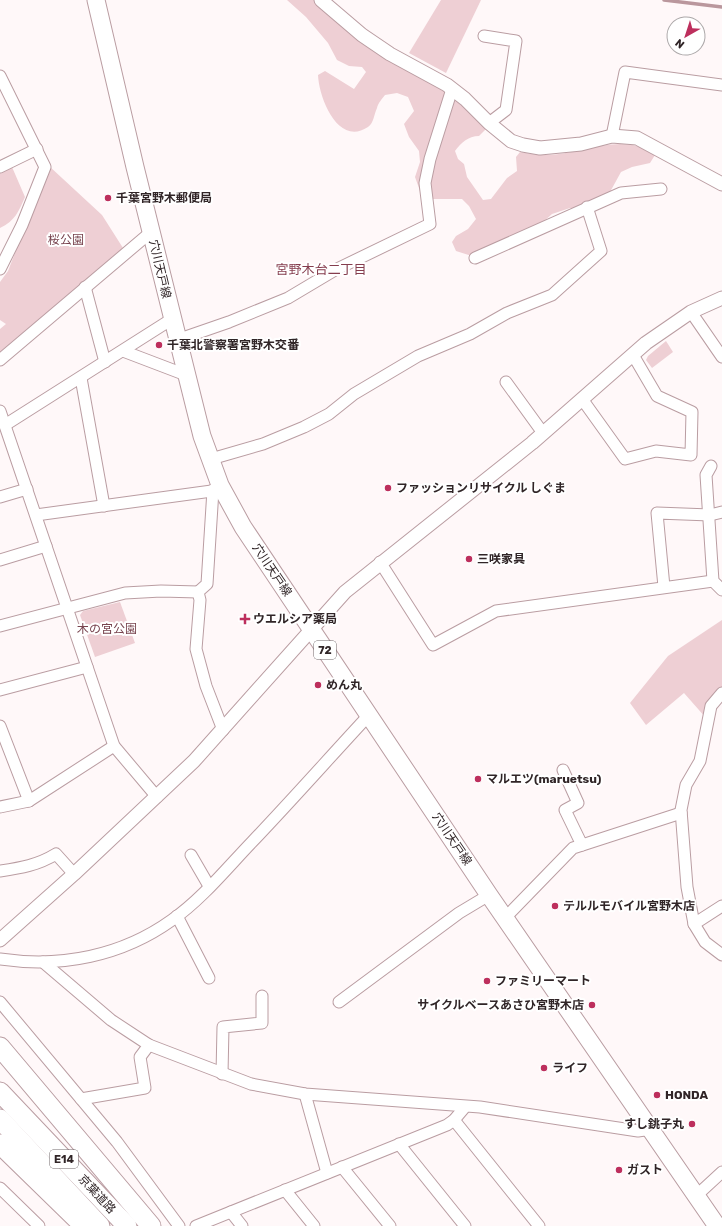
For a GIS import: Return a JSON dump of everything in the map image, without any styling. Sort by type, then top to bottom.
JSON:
[{"type":"highway","points":[[0,1046],[151,1226]]},
{"type":"highway","name":"京葉道路","points":[[0,1092],[127,1226]]},
{"type":"highway","name":"京葉道路","points":[[0,1119],[100,1226]]},
{"type":"highway","points":[[0,1144],[84,1226]]},
{"type":"main road","name":"穴川天戸線","points":[[96,0],[177,340],[202,436],[211,459],[218,490],[489,895],[651,1129],[716,1226]]},
{"type":"street","points":[[322,0],[357,31],[390,54],[452,89],[511,141],[540,148],[581,144],[612,136],[637,138],[722,184]]},
{"type":"street","points":[[484,36],[516,41],[506,110],[489,123]]},
{"type":"street","points":[[612,136],[625,72],[722,85]]},
{"type":"street","points":[[0,76],[45,167],[22,225],[0,269]]},
{"type":"street","points":[[177,340],[229,322],[288,298],[335,270],[430,224],[425,198],[425,183],[430,159],[452,89]]},
{"type":"street","points":[[0,167],[36,150]]},
{"type":"street","points":[[475,258],[587,207],[621,194],[661,189]]},
{"type":"street","points":[[211,459],[263,444],[304,427],[329,414],[354,394],[418,356],[470,334],[507,312],[552,295],[601,251],[587,207]]},
{"type":"street","points":[[0,360],[84,287],[151,232]]},
{"type":"street","points":[[84,287],[105,362]]},
{"type":"street","points":[[0,940],[157,797],[223,730],[345,592],[380,562],[543,433],[633,355],[691,312],[722,298]]},
{"type":"street","points":[[691,312],[722,357]]},
{"type":"street","points":[[4,432],[81,378],[172,319]]},
{"type":"street","points":[[123,350],[186,375]]},
{"type":"street","points":[[582,399],[625,459],[656,451],[690,455],[692,412],[657,396],[633,355]]},
{"type":"street","points":[[81,378],[104,506]]},
{"type":"street","points":[[506,382],[543,433]]},
{"type":"street","points":[[0,411],[4,432],[36,515],[114,746],[157,797]]},
{"type":"street","points":[[711,466],[706,475],[714,581],[722,590]]},
{"type":"street","points":[[0,497],[26,489]]},
{"type":"street","points":[[0,626],[67,607],[125,593],[162,591],[198,592],[207,584],[218,490],[36,515]]},
{"type":"street","points":[[664,587],[657,514],[710,515],[722,512]]},
{"type":"street","points":[[0,560],[46,546]]},
{"type":"street","points":[[380,562],[433,645],[496,611],[714,581]]},
{"type":"street","points":[[198,592],[200,600],[196,649],[206,686],[223,730]]},
{"type":"street","points":[[0,690],[87,667]]},
{"type":"street","points":[[722,693],[711,706],[700,761],[686,785],[681,814],[687,887],[694,924],[705,942],[722,955]]},
{"type":"street","points":[[0,959],[43,962],[98,956],[115,951],[148,935],[177,916],[210,886],[369,715]]},
{"type":"street","points":[[0,726],[4,745],[29,801]]},
{"type":"street","points":[[0,807],[29,801],[114,746]]},
{"type":"street","points":[[563,770],[578,803],[565,810],[582,845]]},
{"type":"street","points":[[505,918],[573,848],[681,814]]},
{"type":"street","points":[[0,871],[30,866],[43,862],[56,854],[74,874]]},
{"type":"street","points":[[191,855],[210,886]]},
{"type":"street","points":[[339,1002],[458,913],[489,895]]},
{"type":"street","points":[[694,924],[722,906]]},
{"type":"street","points":[[177,916],[209,978]]},
{"type":"street","points":[[43,962],[111,1020],[149,1045],[251,1084],[305,1094],[480,1107],[638,1131],[651,1129]]},
{"type":"street","points":[[222,1074],[223,1027],[262,1023],[262,996]]},
{"type":"street","points":[[0,1002],[117,1142],[179,1226]]},
{"type":"street","points":[[80,1099],[145,1088],[140,1057],[149,1045]]},
{"type":"street","points":[[305,1094],[327,1173]]},
{"type":"street","points":[[196,1226],[399,1144],[454,1120],[465,1107]]},
{"type":"street","points":[[454,1120],[539,1226]]},
{"type":"street","points":[[399,1144],[465,1226]]},
{"type":"street","points":[[342,1167],[390,1226]]},
{"type":"street","points":[[696,1196],[722,1172]]},
{"type":"street","points":[[0,1188],[38,1226]]},
{"type":"street","points":[[285,1190],[314,1226]]},
{"type":"street","points":[[231,1212],[242,1226]]},
{"type":"green space","points":[[287,0],[319,0],[462,103],[487,128],[479,136],[471,137],[465,140],[455,151],[458,159],[464,164],[467,177],[483,200],[491,199],[507,178],[517,171],[516,157],[520,152],[541,155],[558,154],[615,144],[642,148],[655,155],[650,163],[632,167],[621,172],[610,192],[579,209],[570,208],[552,214],[542,223],[475,257],[456,251],[452,242],[456,236],[468,229],[476,219],[469,206],[462,199],[433,199],[420,191],[415,177],[420,162],[419,151],[409,137],[404,124],[414,111],[408,97],[397,93],[385,95],[378,104],[373,121],[368,127],[357,131],[348,131],[339,125],[326,107],[319,85],[318,75],[325,71],[354,89],[366,72],[362,67],[349,66],[337,60],[328,43],[306,17]]},
{"type":"green space","points":[[441,0],[481,0],[446,73],[409,53]]},
{"type":"green space","name":"桜公園","points":[[49,166],[102,215],[123,248],[0,354],[0,329],[6,324],[0,320],[0,282],[8,271]]},
{"type":"green space","points":[[12,167],[25,197],[13,219],[0,228],[0,173]]},
{"type":"green space","points":[[666,341],[673,352],[652,368],[646,360],[648,356]]},
{"type":"green space","name":"木の宮公園","points":[[120,602],[135,643],[95,657],[80,615],[83,611]]},
{"type":"green space","points":[[722,620],[722,687],[707,704],[706,718],[684,693],[646,725],[630,703],[668,656]]},
{"type":"waterway","points":[[664,0],[722,7]]},
{"type":"place","name":"千葉宮野木郵便局","points":[[108,198]]},
{"type":"place","name":"千葉北警察署宮野木交番","points":[[159,345]]},
{"type":"place","name":"ファッションリサイクル しぐま","points":[[388,488]]},
{"type":"place","name":"三咲家具","points":[[469,559]]},
{"type":"place","name":"ウエルシア薬局","points":[[245,619]]},
{"type":"place","name":"めん丸","points":[[318,685]]},
{"type":"place","name":"マルエツ(maruetsu)","points":[[478,779]]},
{"type":"place","name":"テルルモバイル宮野木店","points":[[555,906]]},
{"type":"place","name":"ファミリーマート","points":[[487,981]]},
{"type":"place","name":"サイクルベースあさひ宮野木店","points":[[592,1005]]},
{"type":"place","name":"ライフ","points":[[544,1068]]},
{"type":"place","name":"HONDA","points":[[657,1095]]},
{"type":"place","name":"すし銚子丸","points":[[692,1124]]},
{"type":"place","name":"ガスト","points":[[619,1170]]},
{"type":"district","name":"宮野木台二丁目","points":[[321,269]]}]
